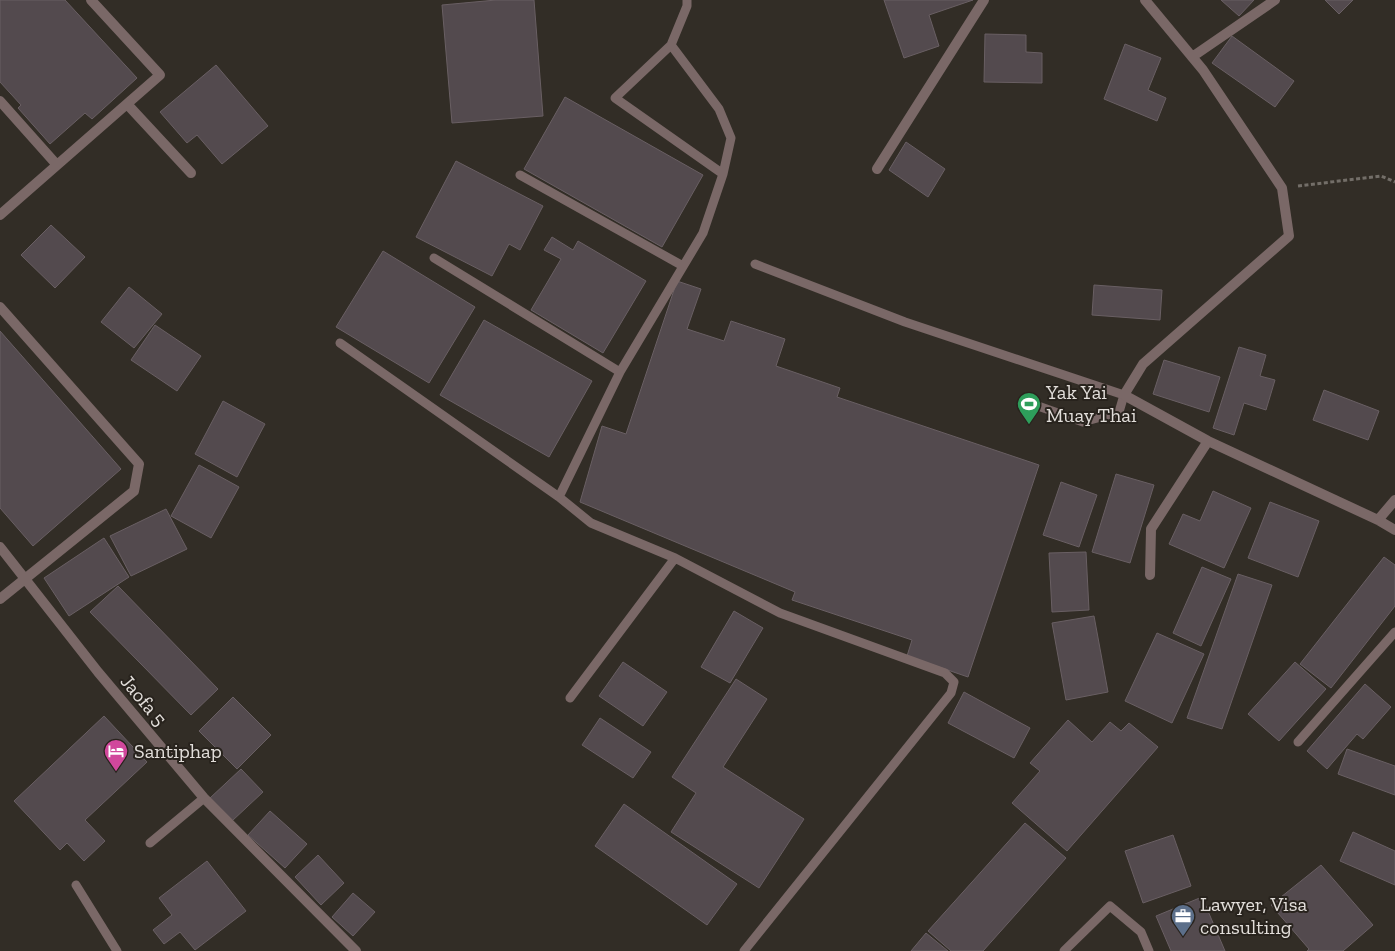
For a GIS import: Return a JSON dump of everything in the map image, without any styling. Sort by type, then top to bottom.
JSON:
[{"type":"street","points":[[0,215],[160,75],[91,0]]},
{"type":"street","points":[[877,169],[984,0]]},
{"type":"street","points":[[1145,0],[1203,70],[1282,188],[1289,236],[1143,364],[1124,395],[1208,441],[1378,520],[1395,530]]},
{"type":"street","points":[[1192,57],[1275,0]]},
{"type":"street","points":[[0,101],[57,165]]},
{"type":"street","points":[[127,104],[192,173]]},
{"type":"street","points":[[0,307],[139,464],[134,491],[24,577],[0,599]]},
{"type":"street","points":[[1150,575],[1151,529],[1208,441]]},
{"type":"street","points":[[1378,520],[1395,500]]},
{"type":"street","name":"Jaofa 5","points":[[0,547],[98,672],[204,798],[356,951]]},
{"type":"lane","points":[[687,0],[687,6],[671,45],[616,98],[723,174]]},
{"type":"lane","points":[[559,497],[620,372],[703,233],[723,174],[731,138],[719,109],[671,45]]},
{"type":"lane","points":[[520,175],[683,266]]},
{"type":"lane","points":[[434,258],[620,372]]},
{"type":"lane","points":[[755,264],[905,322],[1124,395],[1119,412],[1083,422],[1024,402]]},
{"type":"lane","points":[[340,343],[559,497],[591,523],[675,558],[780,613],[944,673],[954,682],[952,693],[744,951]]},
{"type":"lane","points":[[570,698],[675,558]]},
{"type":"lane","points":[[1298,742],[1395,632]]},
{"type":"lane","points":[[150,843],[204,798]]},
{"type":"lane","points":[[76,885],[117,951]]},
{"type":"lane","points":[[1064,951],[1110,906],[1141,932],[1149,951]]},
{"type":"path","points":[[1282,188],[1381,176],[1395,182]]},
{"type":"building","points":[[0,0],[65,0],[137,78],[92,119],[85,113],[50,144],[18,108],[21,105],[0,82]]},
{"type":"building","points":[[496,0],[534,0],[543,116],[452,123],[442,5]]},
{"type":"building","points":[[884,0],[973,0],[929,15],[939,46],[904,58]]},
{"type":"building","points":[[1221,0],[1254,0],[1239,16]]},
{"type":"building","points":[[1325,0],[1353,0],[1339,14]]},
{"type":"building","points":[[985,34],[1026,35],[1026,52],[1042,53],[1042,83],[984,82]]},
{"type":"building","points":[[1232,36],[1294,81],[1275,107],[1212,63]]},
{"type":"building","points":[[1125,44],[1161,58],[1148,90],[1166,98],[1157,121],[1104,99]]},
{"type":"building","points":[[216,65],[268,126],[222,164],[197,135],[187,143],[160,112]]},
{"type":"building","points":[[565,97],[703,175],[662,247],[524,169]]},
{"type":"building","points":[[906,142],[945,169],[928,197],[889,170]]},
{"type":"building","points":[[456,161],[543,206],[520,250],[509,244],[492,276],[416,237]]},
{"type":"building","points":[[51,225],[85,257],[55,288],[21,255]]},
{"type":"building","points":[[552,237],[573,250],[578,241],[646,281],[603,353],[531,310],[561,259],[544,250]]},
{"type":"building","points":[[383,251],[475,307],[429,383],[336,327]]},
{"type":"building","points":[[677,281],[701,289],[687,329],[724,341],[731,321],[785,339],[776,366],[840,388],[837,397],[1039,465],[968,677],[907,656],[912,640],[792,600],[795,592],[580,502],[602,426],[626,434]]},
{"type":"building","points":[[1094,285],[1162,290],[1160,320],[1092,315]]},
{"type":"building","points":[[129,287],[162,314],[134,348],[101,322]]},
{"type":"building","points":[[484,320],[592,381],[549,457],[440,395]]},
{"type":"building","points":[[155,325],[201,356],[177,391],[131,360]]},
{"type":"building","points":[[0,331],[121,469],[33,546],[0,508]]},
{"type":"building","points":[[1239,347],[1266,355],[1260,376],[1275,380],[1266,410],[1244,403],[1234,435],[1213,428]]},
{"type":"building","points":[[1164,360],[1220,377],[1209,412],[1153,394]]},
{"type":"building","points":[[1324,390],[1379,411],[1368,440],[1313,420]]},
{"type":"building","points":[[223,401],[265,424],[237,477],[195,454]]},
{"type":"building","points":[[199,465],[239,487],[211,538],[171,516]]},
{"type":"building","points":[[1116,474],[1154,485],[1130,563],[1092,552]]},
{"type":"building","points":[[1061,482],[1097,495],[1079,547],[1043,535]]},
{"type":"building","points":[[1213,491],[1251,508],[1224,568],[1169,544],[1183,514],[1200,521]]},
{"type":"building","points":[[1270,502],[1319,521],[1298,577],[1248,558]]},
{"type":"building","points":[[166,509],[187,549],[131,576],[110,536]]},
{"type":"building","points":[[104,538],[129,577],[69,616],[44,578]]},
{"type":"building","points":[[1086,552],[1089,610],[1052,612],[1049,553]]},
{"type":"building","points":[[1384,557],[1395,565],[1395,606],[1331,688],[1300,664]]},
{"type":"building","points":[[1202,567],[1231,579],[1201,646],[1173,633]]},
{"type":"building","points":[[1238,574],[1272,585],[1222,729],[1187,718]]},
{"type":"building","points":[[118,586],[218,689],[191,715],[90,612]]},
{"type":"building","points":[[734,611],[763,628],[730,683],[701,667]]},
{"type":"building","points":[[1094,616],[1108,692],[1066,700],[1052,623]]},
{"type":"building","points":[[1157,633],[1204,654],[1172,723],[1125,701]]},
{"type":"building","points":[[623,662],[667,692],[643,726],[599,696]]},
{"type":"building","points":[[1295,662],[1326,689],[1279,741],[1248,714]]},
{"type":"building","points":[[736,679],[767,699],[723,767],[804,819],[759,888],[671,832],[696,793],[672,777]]},
{"type":"building","points":[[1365,684],[1391,707],[1363,739],[1357,734],[1327,769],[1307,751]]},
{"type":"building","points":[[964,692],[1030,728],[1014,758],[948,723]]},
{"type":"building","points":[[233,697],[271,735],[237,769],[199,731]]},
{"type":"building","points":[[104,716],[147,762],[85,820],[105,841],[84,861],[67,843],[60,850],[14,801]]},
{"type":"building","points":[[600,718],[651,752],[633,778],[582,745]]},
{"type":"building","points":[[1068,720],[1092,742],[1110,722],[1121,731],[1129,723],[1158,747],[1067,851],[1012,803],[1040,771],[1030,763]]},
{"type":"building","points":[[1347,749],[1395,766],[1395,795],[1338,774]]},
{"type":"building","points":[[241,769],[263,792],[232,821],[210,798]]},
{"type":"building","points":[[624,804],[737,884],[707,925],[595,846]]},
{"type":"building","points":[[270,811],[307,844],[285,868],[248,835]]},
{"type":"building","points":[[1025,823],[1066,858],[983,951],[951,951],[928,931]]},
{"type":"building","points":[[1353,832],[1395,851],[1395,885],[1340,861]]},
{"type":"building","points":[[1173,835],[1191,886],[1143,903],[1125,851]]},
{"type":"building","points":[[318,855],[344,883],[321,905],[295,877]]},
{"type":"building","points":[[207,861],[246,911],[195,950],[180,932],[164,944],[153,930],[172,915],[159,898]]},
{"type":"building","points":[[1321,865],[1373,925],[1343,951],[1307,951],[1309,949],[1271,905]]},
{"type":"building","points":[[353,893],[375,912],[353,936],[332,917]]},
{"type":"building","points":[[1202,897],[1225,951],[1171,951],[1156,916]]},
{"type":"building","points":[[926,933],[948,951],[911,951]]},
{"type":"place","name":"Yak Yai Muay Thai","points":[[1029,425]]},
{"type":"place","name":"Santiphap","points":[[116,772]]},
{"type":"place","name":"Lawyer, Visa consulting","points":[[1183,937]]}]
